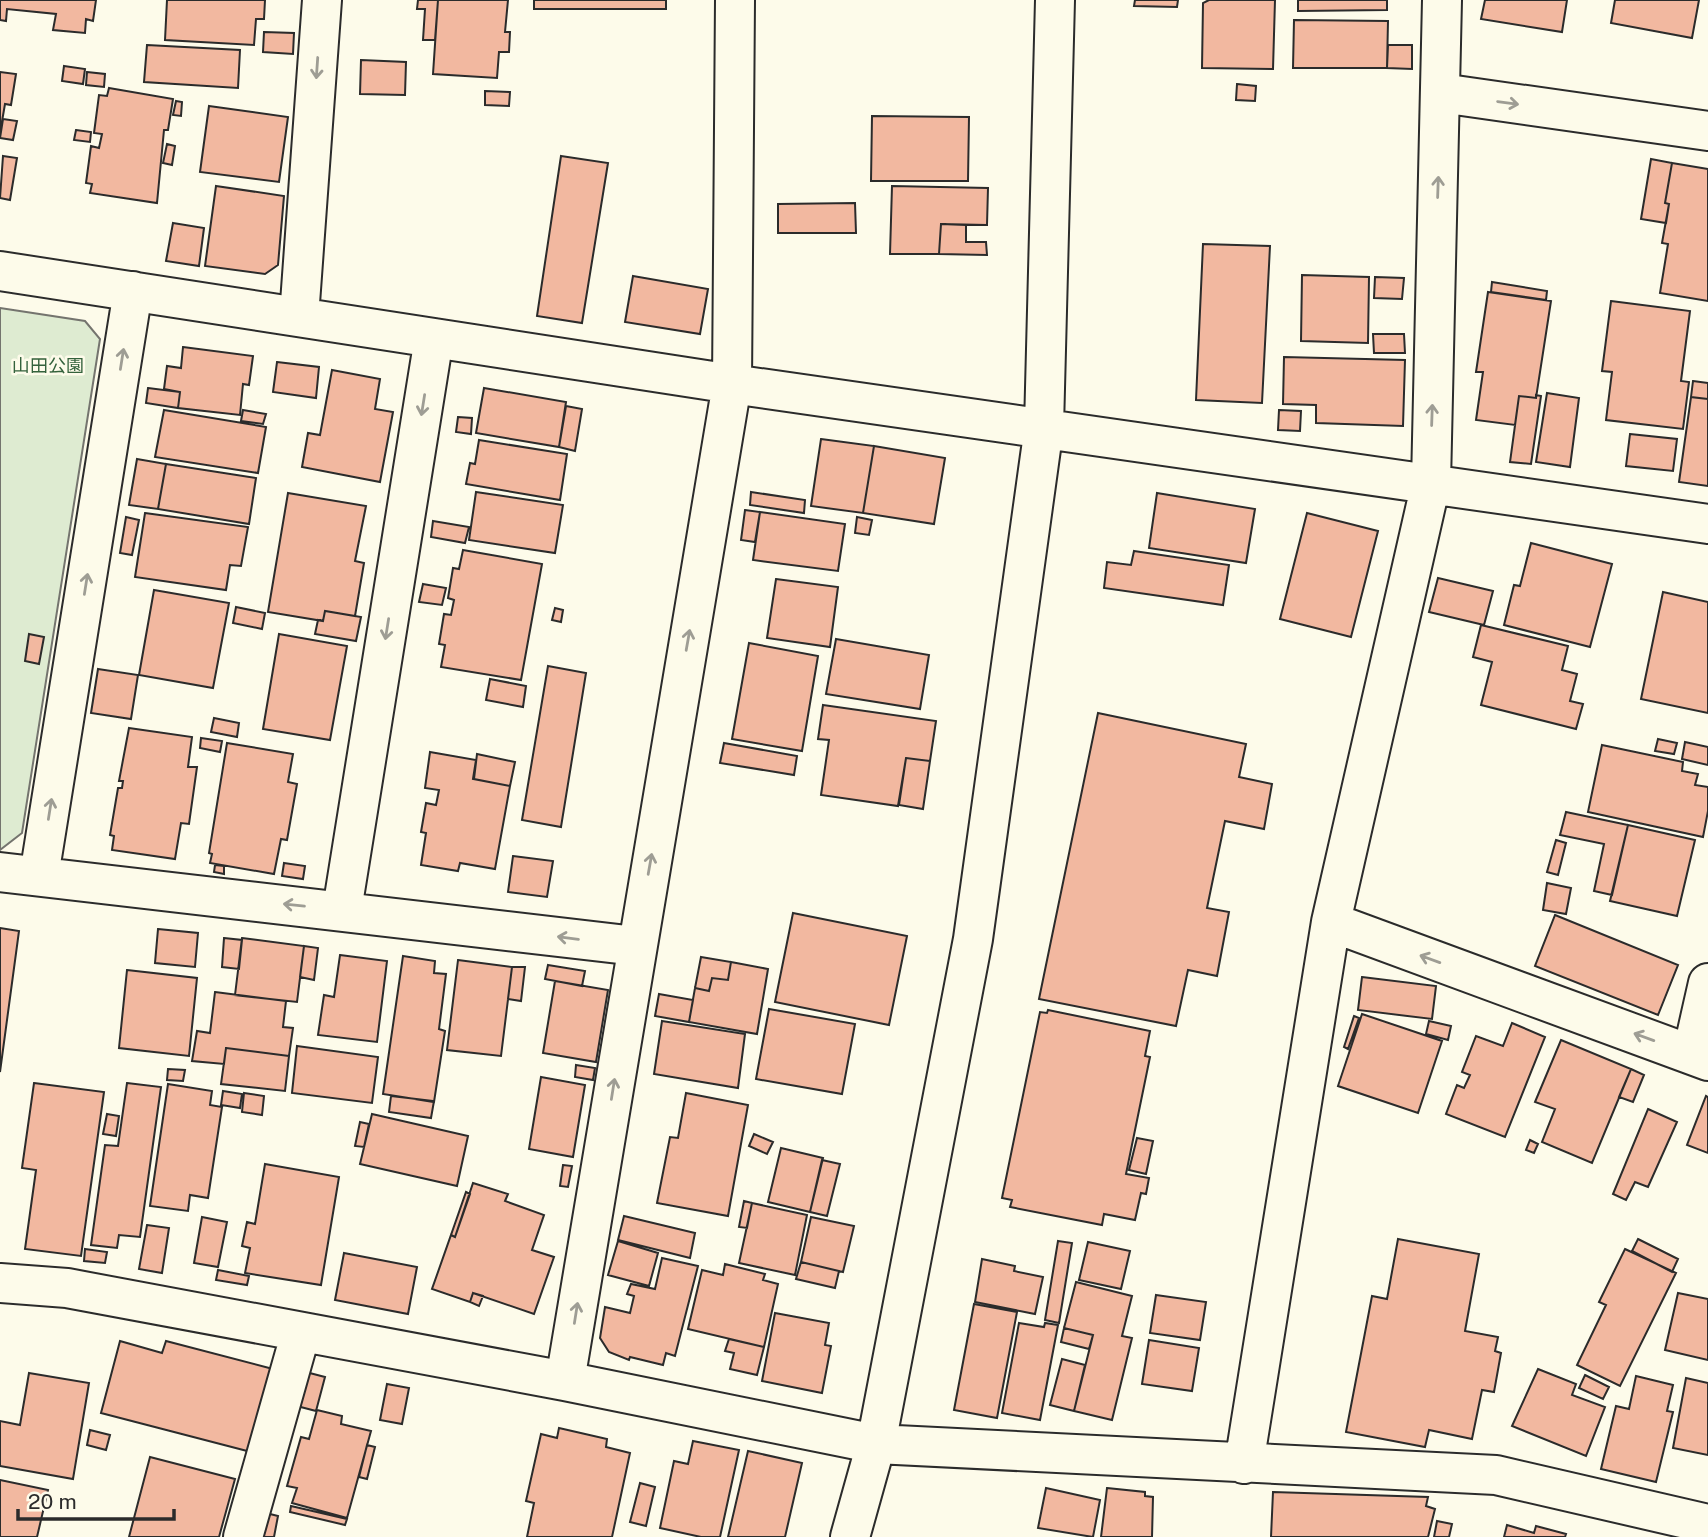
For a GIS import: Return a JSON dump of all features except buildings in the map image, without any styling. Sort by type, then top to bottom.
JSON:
[{"type":"street","points":[[299,317],[322,0]]},
{"type":"street","points":[[565,1381],[732,384],[735,0]]},
{"type":"street","points":[[850,1537],[876,1444],[973,939],[1044,427],[1055,0]]},
{"type":"street","points":[[1244,1464],[1331,922],[1430,483],[1442,0]]},
{"type":"street","points":[[1441,93],[1708,131]]},
{"type":"street","points":[[0,271],[732,384],[1708,524]]},
{"type":"street","points":[[39,876],[133,292]]},
{"type":"street","points":[[342,910],[434,338]]},
{"type":"street","points":[[0,872],[636,946]]},
{"type":"street","points":[[1331,922],[1700,1057],[1708,983]]},
{"type":"street","points":[[0,1283],[67,1288],[565,1381],[876,1444],[1496,1475],[1708,1524]]},
{"type":"street","points":[[243,1537],[301,1332]]},
{"type":"green space","name":"山田公園","points":[[0,308],[85,321],[100,339],[22,833],[0,850]]}]
